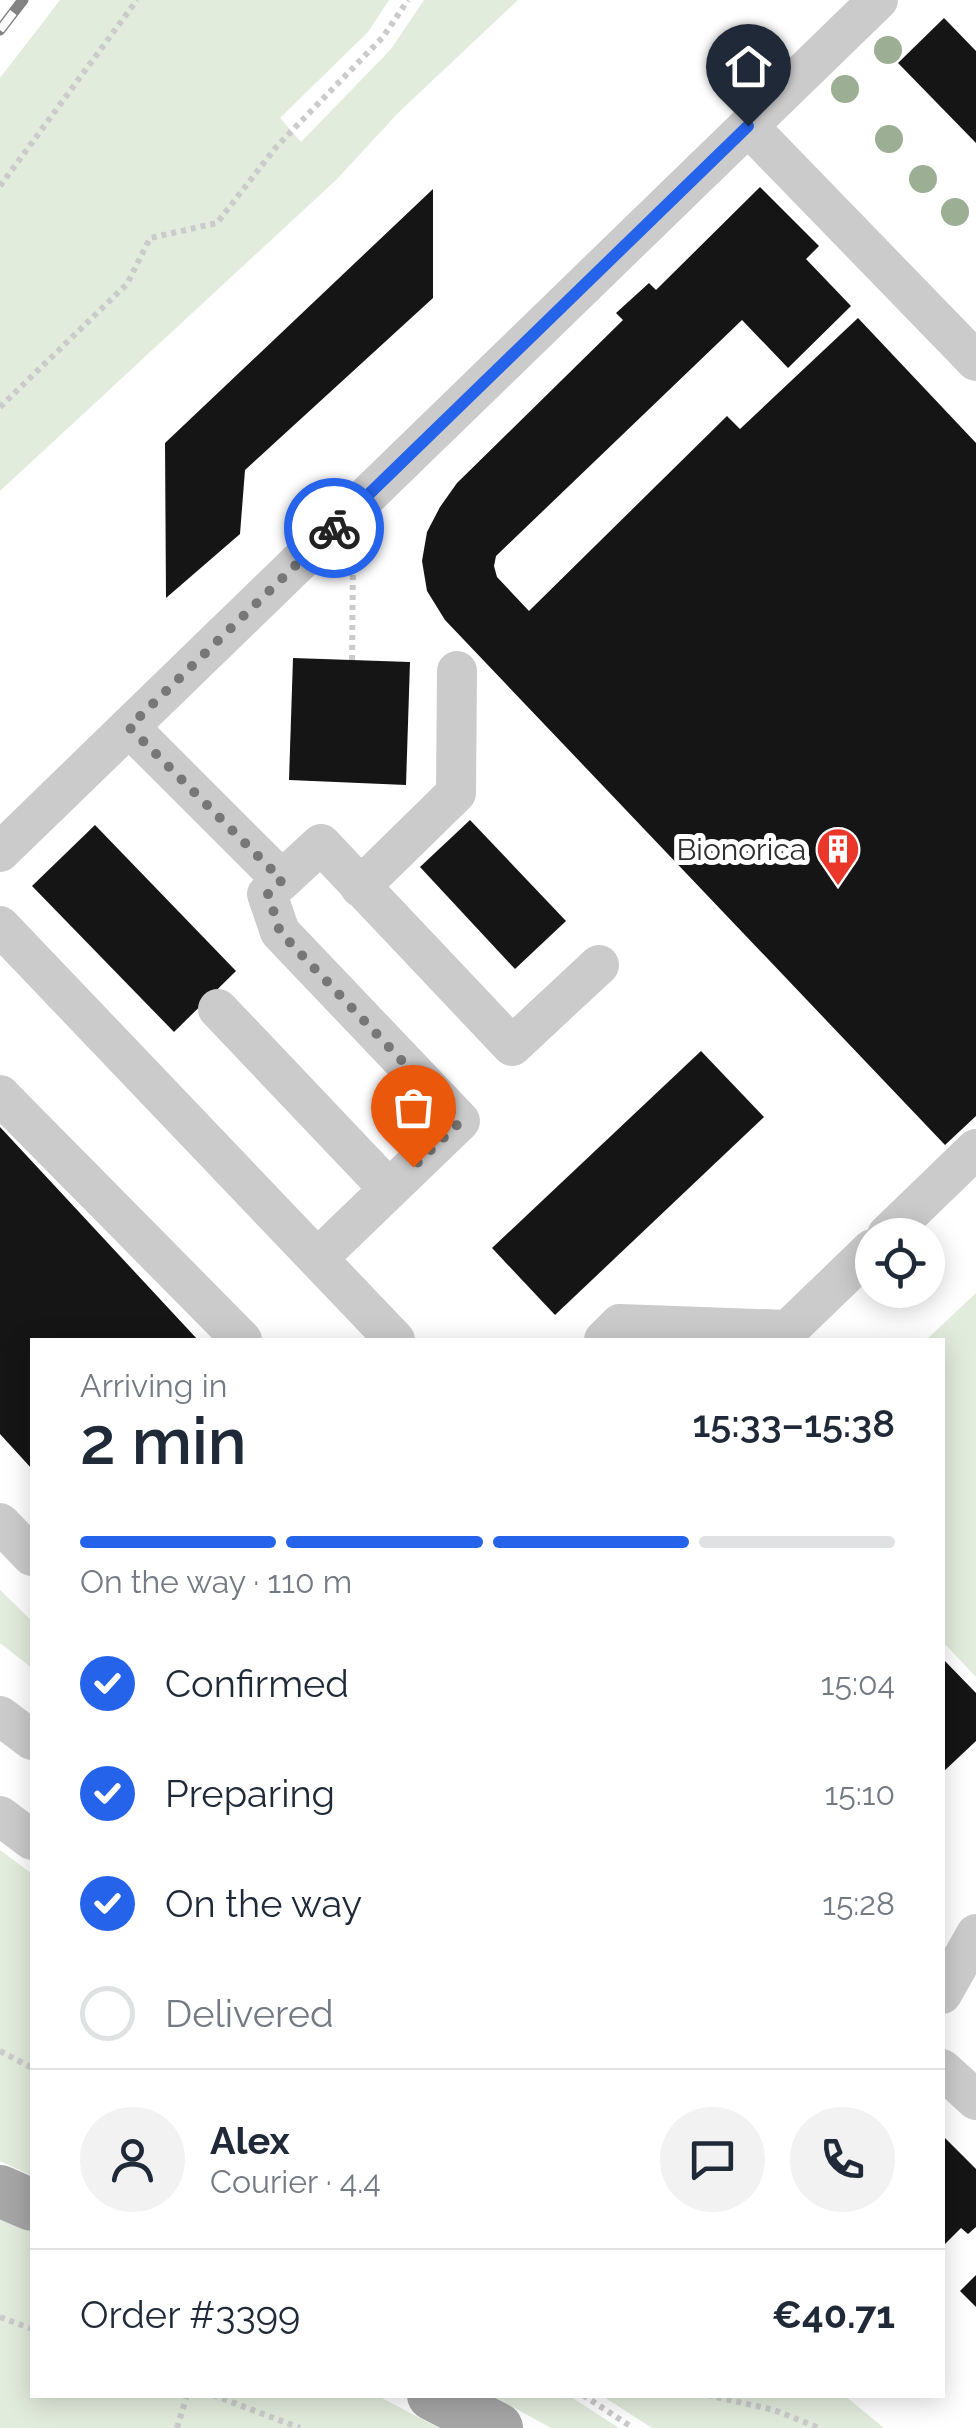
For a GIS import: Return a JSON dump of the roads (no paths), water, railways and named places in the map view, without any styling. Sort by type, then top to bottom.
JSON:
[{"type":"main road","points":[[0,2191],[30,2204]]},
{"type":"main road","points":[[439,2398],[497,2428]]},
{"type":"street","points":[[0,852],[748,126],[857,7]]},
{"type":"street","points":[[748,126],[976,361]]},
{"type":"street","points":[[360,886],[456,793],[457,671]]},
{"type":"street","points":[[129,727],[282,880]]},
{"type":"street","points":[[318,1258],[460,1122],[280,932],[268,894],[321,844],[512,1046],[599,965]]},
{"type":"street","points":[[0,926],[393,1338]]},
{"type":"street","points":[[218,1009],[389,1190]]},
{"type":"street","points":[[0,1095],[240,1338]]},
{"type":"street","points":[[905,1218],[976,1149]]},
{"type":"street","points":[[606,1338],[620,1324],[788,1330],[855,1265]]},
{"type":"street","points":[[0,1522],[30,1554]]},
{"type":"street","points":[[0,1716],[30,1738]]},
{"type":"street","points":[[0,1816],[30,1838]]},
{"type":"street","points":[[945,1989],[976,1934]]},
{"type":"street","points":[[945,2072],[976,2100]]},
{"type":"railway","points":[[0,30],[23,0]]},
{"type":"place","name":"Bionorica","points":[[838,887]]}]
